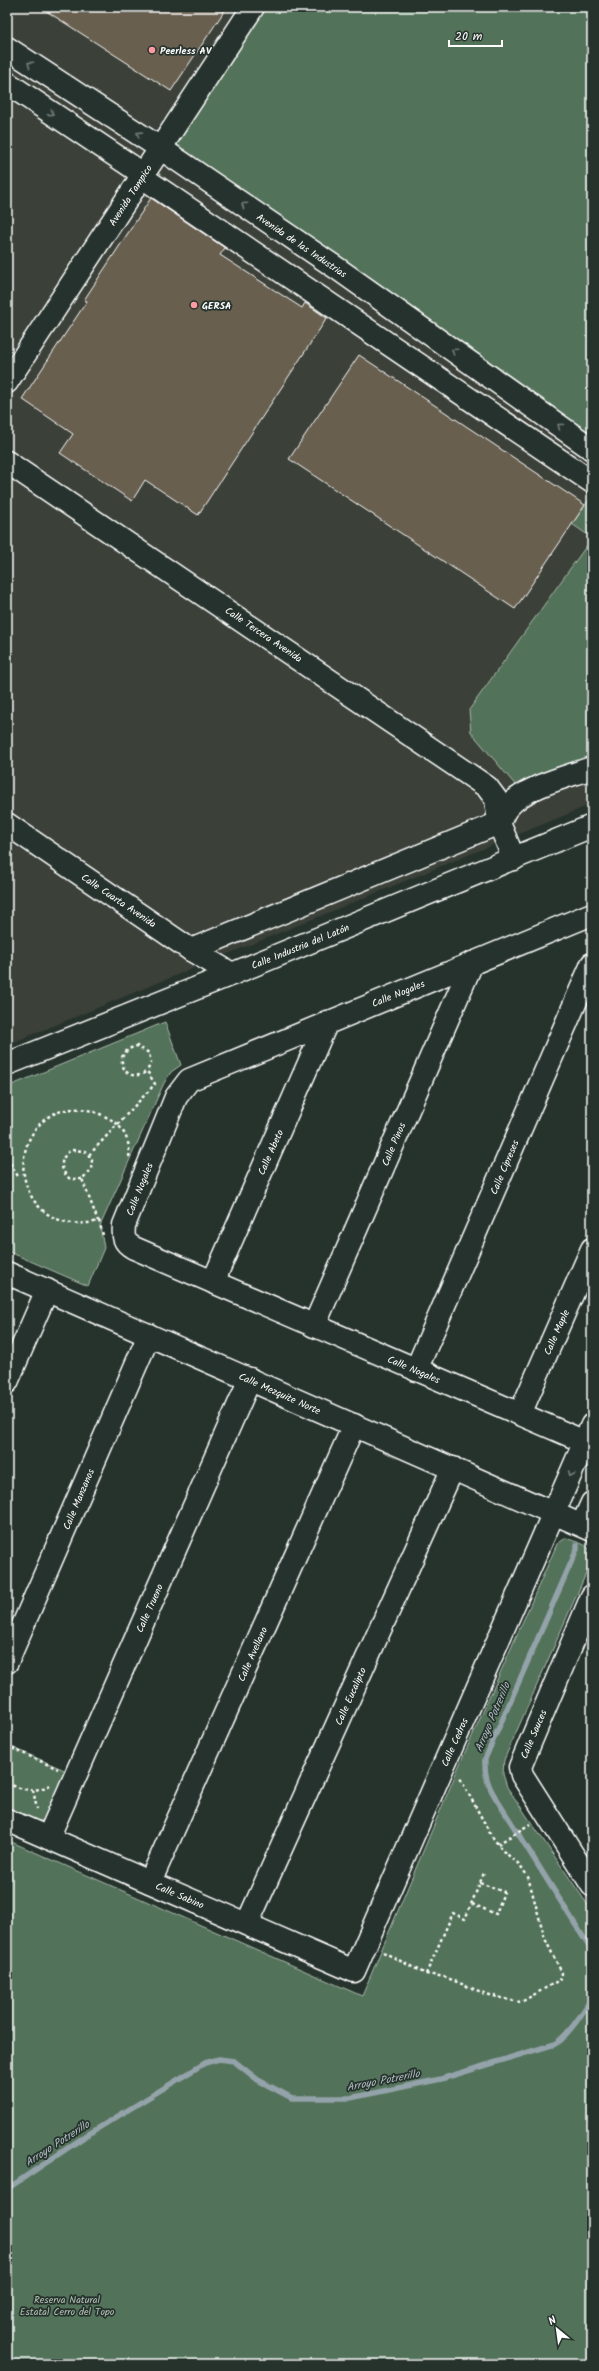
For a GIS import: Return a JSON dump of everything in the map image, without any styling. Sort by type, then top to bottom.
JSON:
[{"type":"street","name":"Avenida Tampico","points":[[7,382],[253,7]]},
{"type":"street","name":"Avenida de las Industrias","points":[[7,48],[160,148],[338,269],[592,449]]},
{"type":"street","points":[[7,83],[134,168],[142,177],[592,482]]},
{"type":"street","points":[[321,297],[338,269]]},
{"type":"street","name":"Calle Tercera Avenida","points":[[7,462],[487,787],[496,799],[499,823],[514,859]]},
{"type":"street","points":[[191,950],[499,823],[508,806],[518,798],[540,787],[592,768]]},
{"type":"street","name":"Calle Cuarta Avenida","points":[[7,824],[191,950],[232,974]]},
{"type":"street","name":"Calle Industria del Latón","points":[[7,1064],[232,974],[592,826]]},
{"type":"street","name":"Calle Nogales","points":[[588,1434],[520,1414],[134,1248],[125,1241],[124,1225],[176,1096],[188,1080],[592,914]]},
{"type":"street","name":"Calle Pinos","points":[[314,1326],[472,963]]},
{"type":"street","name":"Calle Cipreses","points":[[416,1370],[592,964]]},
{"type":"street","name":"Calle Abeto","points":[[213,1282],[327,1022]]},
{"type":"street","name":"Calle Maple","points":[[520,1414],[592,1249]]},
{"type":"street","name":"Calle Mezquite Norte","points":[[7,1273],[587,1527]]},
{"type":"street","points":[[7,1382],[47,1290]]},
{"type":"street","name":"Calle Manzanos","points":[[7,1662],[149,1335]]},
{"type":"street","name":"Calle Trueno","points":[[48,1838],[250,1379]]},
{"type":"street","name":"Calle Avellano","points":[[150,1882],[354,1425]]},
{"type":"street","name":"Calle Cedros","points":[[354,1970],[588,1434]]},
{"type":"street","name":"Calle Eucalipto","points":[[247,1924],[453,1468]]},
{"type":"street","points":[[587,1527],[592,1503]]},
{"type":"street","name":"Calle Sauces","points":[[592,1596],[520,1767],[522,1775],[592,1884]]},
{"type":"street","name":"Calle Sabino","points":[[7,1820],[354,1970]]},
{"type":"path","points":[[137,1046],[149,1053],[151,1063],[147,1071],[139,1076],[129,1074],[125,1071],[122,1057],[128,1049],[137,1046]]},
{"type":"path","points":[[89,1155],[156,1084],[147,1071]]},
{"type":"path","points":[[20,1160],[22,1149],[29,1134],[40,1122],[57,1112],[76,1108],[95,1111],[112,1120],[118,1126],[125,1134],[130,1150],[127,1168],[144,1177]]},
{"type":"path","points":[[81,1149],[89,1155],[91,1170],[82,1179],[75,1180],[66,1176],[63,1172],[61,1162],[63,1157],[70,1150],[81,1149]]},
{"type":"path","points":[[7,1158],[21,1183],[19,1166]]},
{"type":"path","points":[[82,1179],[101,1226],[103,1237]]},
{"type":"path","points":[[23,1188],[28,1198],[39,1210],[53,1219],[70,1224],[98,1221]]},
{"type":"path","points":[[7,1746],[59,1769]]},
{"type":"path","points":[[377,1950],[426,1974],[445,1977],[486,1994],[518,2002],[523,2001],[561,1979],[562,1973],[545,1939],[528,1877],[520,1865],[498,1844],[491,1835],[458,1775]]},
{"type":"path","points":[[7,1783],[17,1788],[33,1790],[44,1788],[56,1782]]},
{"type":"path","points":[[33,1790],[37,1809]]},
{"type":"path","points":[[498,1844],[526,1826]]},
{"type":"path","points":[[426,1974],[453,1913],[466,1919],[484,1873]]},
{"type":"path","points":[[472,1904],[496,1914],[504,1892],[480,1883]]},
{"type":"shaded area","points":[[7,7],[592,7],[592,804],[7,1045]]},
{"type":"green space","points":[[266,7],[592,7],[592,437],[173,142]]},
{"type":"green space","points":[[591,497],[592,498],[592,538],[572,524]]},
{"type":"green space","points":[[592,538],[592,762],[517,787],[471,732],[469,710]]},
{"type":"green space","points":[[165,1022],[181,1065],[171,1072],[164,1083],[100,1226],[104,1248],[88,1286],[7,1251],[7,1087]]},
{"type":"green space","name":"Reserva Natural Estatal Cerro del Topo","points":[[566,1538],[587,1547],[590,1550],[592,1560],[504,1760],[503,1774],[507,1787],[592,1911],[592,2364],[7,2364],[7,1840],[362,1996],[459,1766],[557,1544]]},
{"type":"green space","points":[[7,1745],[69,1772],[47,1820],[38,1821],[7,1807]]},
{"type":"building","name":"Peerless AV","points":[[40,7],[227,7],[171,91]]},
{"type":"building","points":[[151,198],[225,248],[220,255],[302,308],[305,303],[327,318],[198,515],[145,480],[132,501],[60,453],[73,434],[22,399],[87,301],[84,300]]},
{"type":"building","points":[[359,355],[585,505],[515,609],[289,459]]},
{"type":"waterway","name":"Arroyo Potrerillo","points":[[577,1545],[577,1549],[485,1759],[485,1770],[487,1780],[494,1795],[592,1951]]},
{"type":"waterway","name":"Arroyo Potrerillo","points":[[7,2189],[87,2135],[205,2063],[219,2059],[234,2061],[258,2080],[292,2098],[350,2098],[441,2079],[555,2044],[571,2029],[592,1998]]},
{"type":"place","name":"Peerless AV","points":[[152,50]]},
{"type":"place","name":"GERSA","points":[[194,305]]}]
